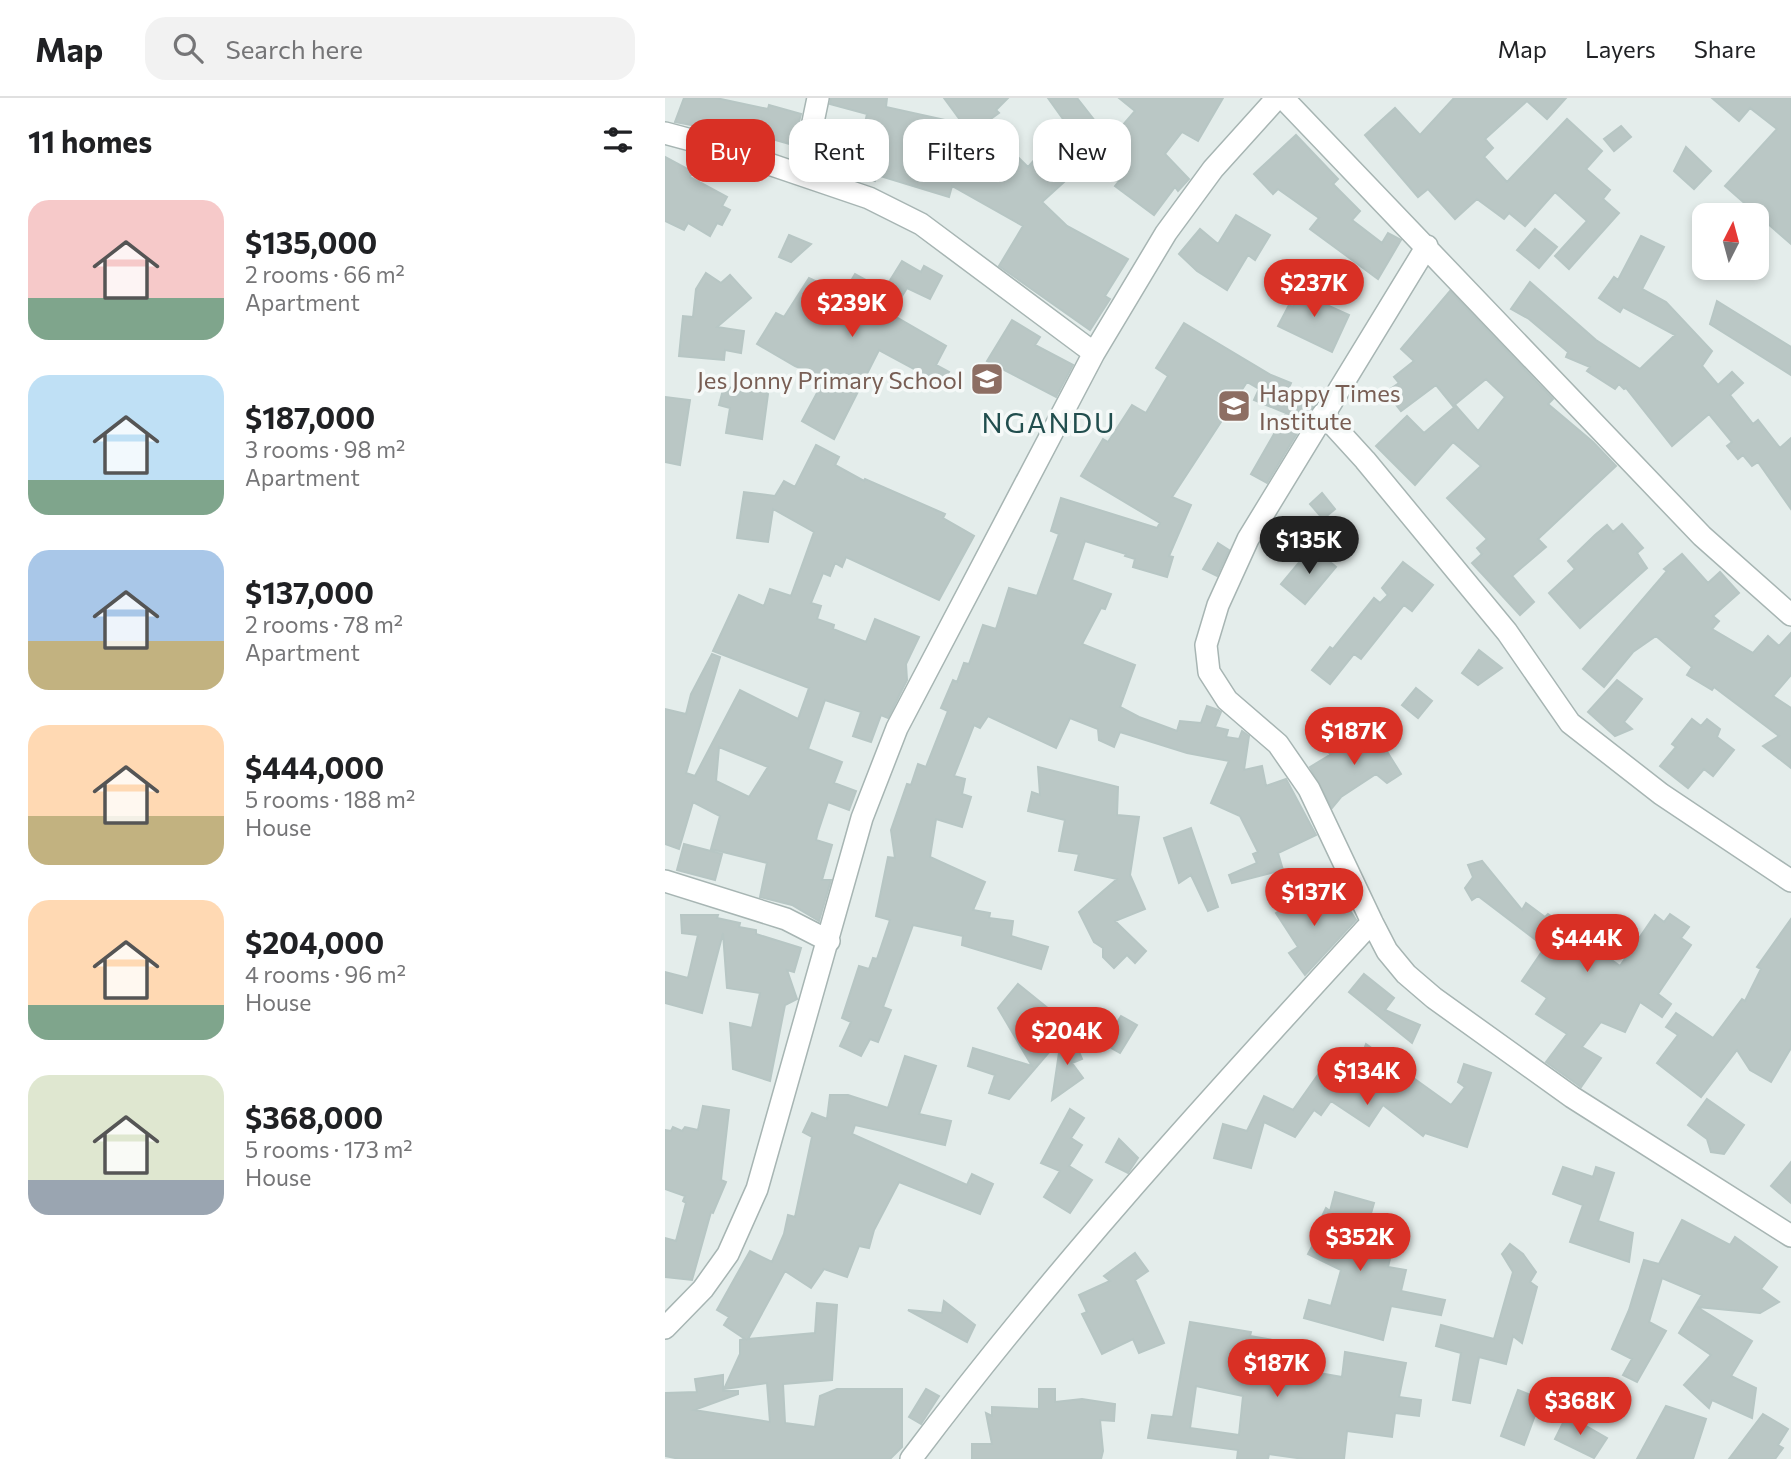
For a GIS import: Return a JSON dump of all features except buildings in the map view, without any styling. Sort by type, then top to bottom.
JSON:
[{"type":"street","points":[[814,119],[818,98]]},
{"type":"street","points":[[665,1328],[703,1289],[728,1254],[757,1189],[862,818],[897,728],[1094,353],[1165,233],[1213,169],[1277,98]]},
{"type":"street","points":[[1283,98],[1702,536],[1791,615]]},
{"type":"street","points":[[665,133],[789,171]]},
{"type":"street","points":[[822,182],[869,198],[921,224],[1094,353]]},
{"type":"street","points":[[1427,246],[1248,539],[1218,605],[1206,645],[1209,672],[1227,700],[1278,744],[1309,789],[1371,922],[1387,951],[1406,974],[1434,998],[1572,1097],[1791,1236]]},
{"type":"street","points":[[1323,414],[1366,460],[1507,632],[1570,723],[1661,794],[1791,881]]},
{"type":"street","points":[[665,881],[786,919],[829,941]]},
{"type":"street","points":[[911,1459],[981,1366],[1055,1277],[1371,922]]},
{"type":"place","name":"Jes Jonny Primary School","points":[[987,379]]},
{"type":"place","name":"Happy Times Institute","points":[[1234,406]]},
{"type":"district","name":"NGANDU","points":[[1049,422]]}]
